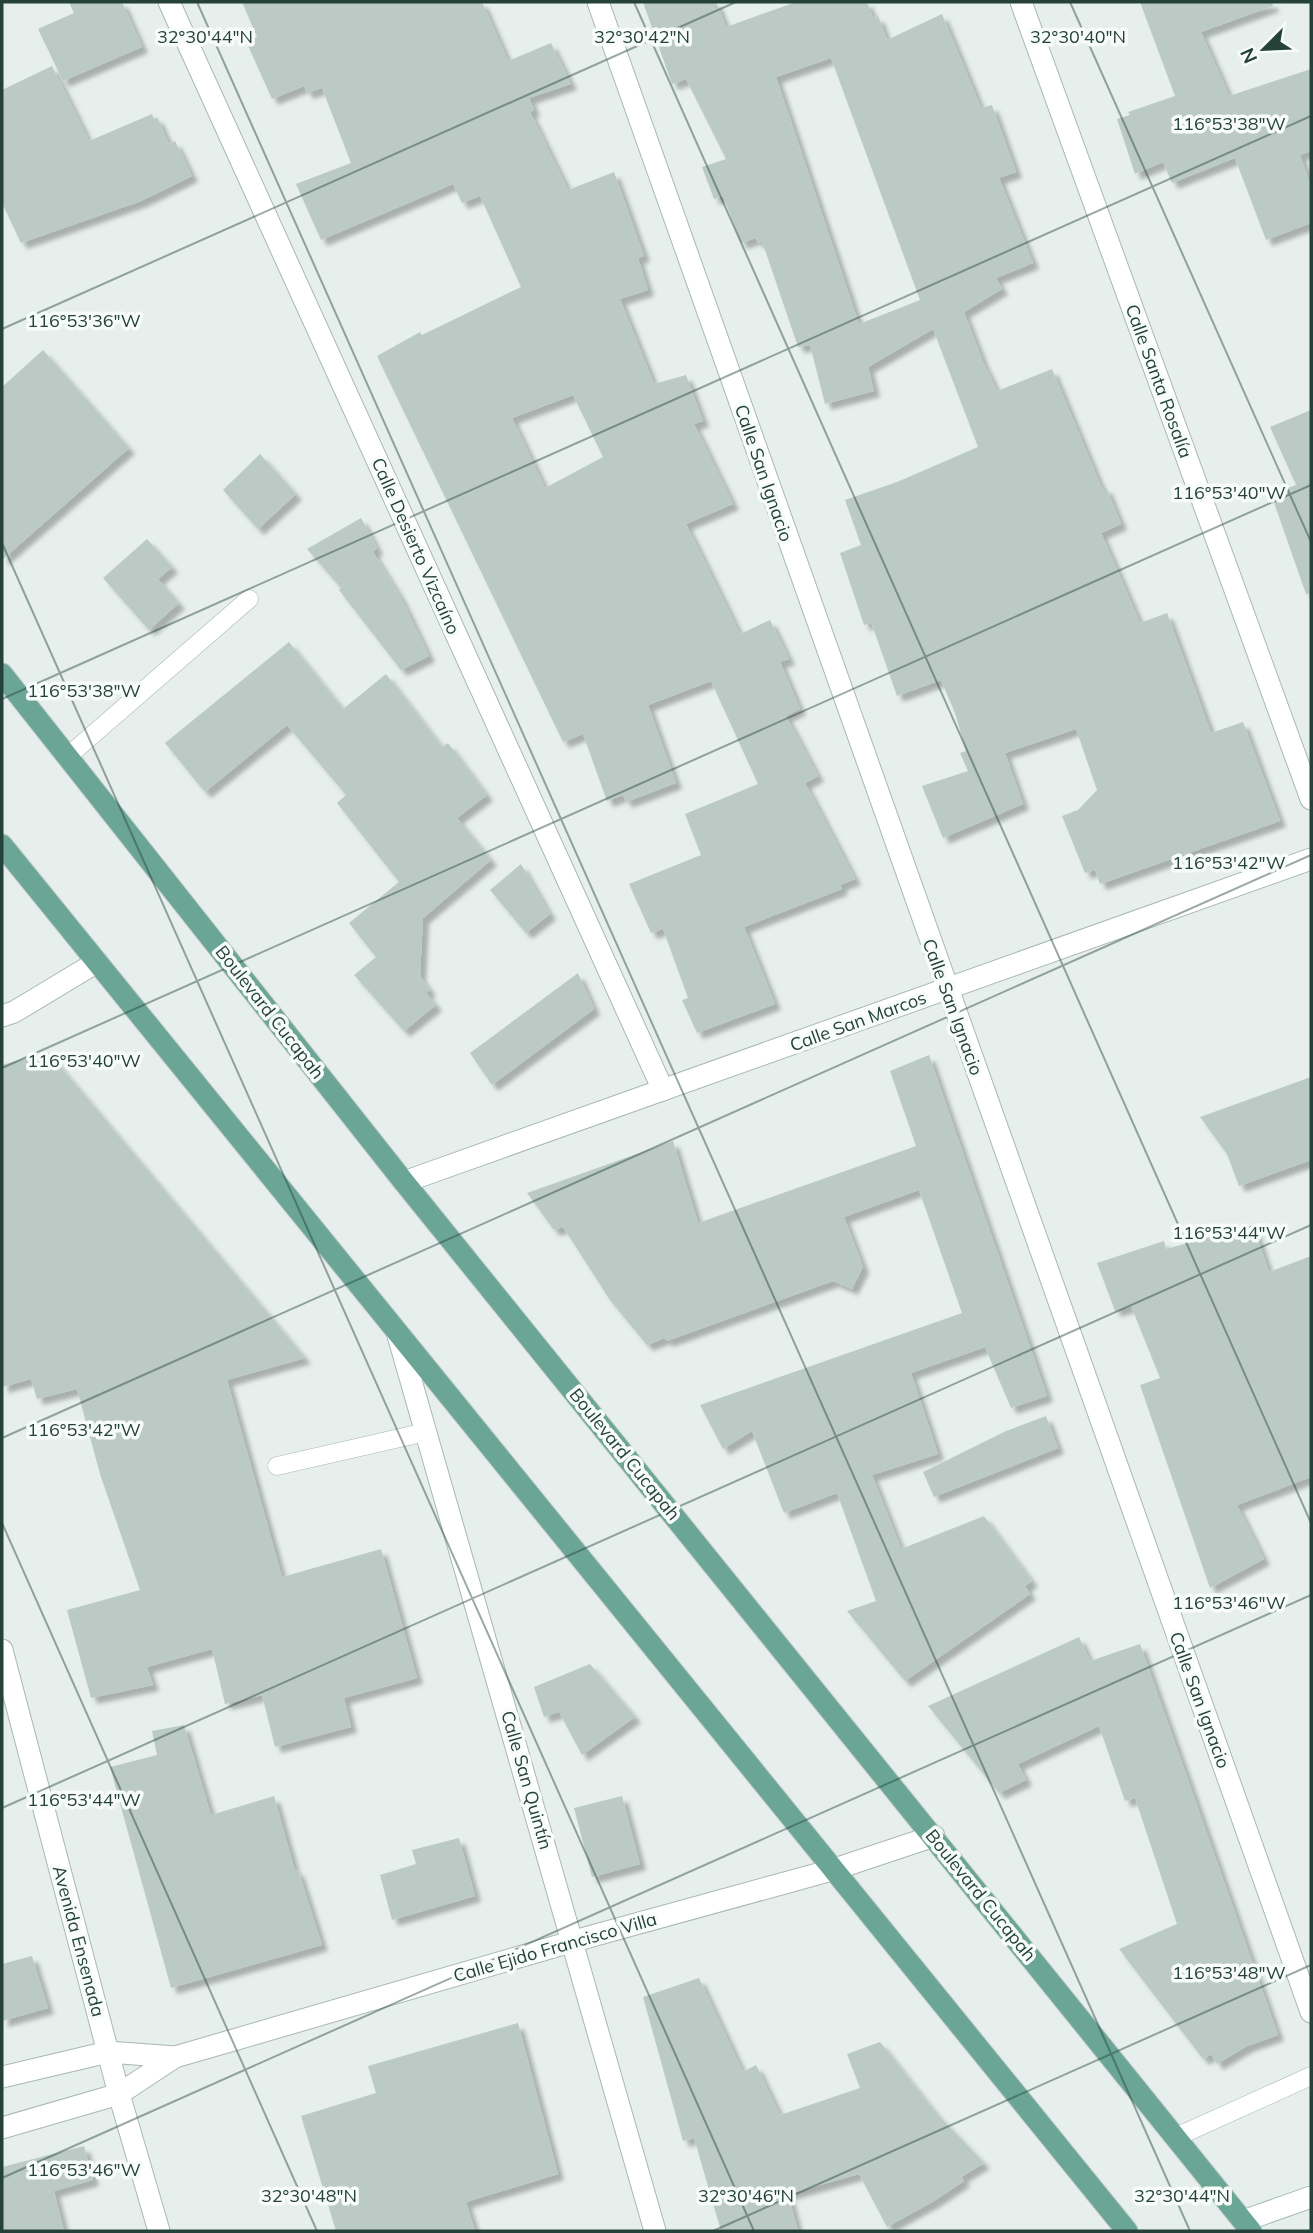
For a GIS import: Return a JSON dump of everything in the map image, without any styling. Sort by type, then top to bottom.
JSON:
[{"type":"main road","name":"Boulevard Cucapah","points":[[2,674],[404,1182],[1247,2226]]},
{"type":"main road","points":[[2,845],[1127,2231]]},
{"type":"street","name":"Calle Desierto Vizcaíno","points":[[169,2],[663,1090]]},
{"type":"street","name":"Calle San Ignacio","points":[[598,2],[1311,2012]]},
{"type":"street","name":"Calle Santa Rosalía","points":[[1021,2],[1311,799]]},
{"type":"street","name":"Calle San Marcos","points":[[404,1182],[1311,859]]},
{"type":"street","points":[[2,1016],[14,1012],[97,962]]},
{"type":"street","name":"Calle San Quintín","points":[[396,1330],[574,1941],[655,2231]]},
{"type":"street","name":"Avenida Ensenada","points":[[2,1650],[119,2094],[159,2231]]},
{"type":"street","name":"Calle Ejido Francisco Villa","points":[[2,2128],[119,2094],[175,2057],[574,1941],[832,1870],[934,1836]]},
{"type":"street","name":"Calle Ejido Francisco Villa","points":[[2,2077],[108,2052],[175,2057]]},
{"type":"street","points":[[1247,2226],[1311,2197]]},
{"type":"street","points":[[1107,2206],[1114,2231]]},
{"type":"lane","points":[[67,757],[249,598]]},
{"type":"lane","points":[[277,1466],[426,1432]]},
{"type":"lane","points":[[1176,2137],[1311,2076]]},
{"type":"building","points":[[69,2],[122,2],[142,47],[63,81],[38,29],[74,13]]},
{"type":"building","points":[[242,2],[482,2],[508,61],[551,43],[571,84],[529,98],[534,110],[530,112],[568,190],[614,172],[644,256],[638,258],[648,290],[620,299],[654,384],[686,375],[703,421],[694,424],[733,504],[686,524],[740,634],[770,620],[789,659],[780,662],[800,709],[786,716],[818,776],[805,783],[855,879],[840,885],[842,889],[744,927],[775,1004],[697,1033],[682,1000],[688,998],[663,929],[651,933],[629,884],[701,855],[685,814],[758,784],[711,681],[648,705],[676,783],[626,802],[623,795],[607,801],[583,734],[563,742],[377,356],[420,332],[422,335],[521,287],[480,196],[462,203],[453,184],[321,240],[296,184],[351,163],[322,88],[307,93],[304,86],[272,99],[246,41],[257,37]],"holes":[[[573,395],[603,457],[545,488],[512,418]]]},
{"type":"building","points":[[643,2],[716,2],[726,27],[796,2],[867,2],[873,18],[878,16],[887,40],[942,14],[981,108],[992,105],[1016,172],[999,178],[1033,263],[996,278],[1002,289],[964,312],[983,362],[997,391],[1052,369],[1102,489],[1106,487],[1121,524],[1101,533],[1140,623],[1167,613],[1211,733],[1243,722],[1280,821],[1100,884],[1095,870],[1085,873],[1062,816],[1078,810],[1097,790],[1076,729],[1005,753],[1023,804],[943,838],[922,786],[968,771],[960,753],[966,751],[955,713],[941,680],[897,696],[871,622],[864,625],[840,553],[861,545],[845,500],[897,482],[978,447],[933,329],[868,367],[874,391],[825,404],[810,345],[798,347],[762,241],[758,243],[756,238],[741,243],[723,196],[714,199],[702,167],[726,159],[686,79],[672,84]],"holes":[[[831,58],[920,300],[859,324],[776,77]]]},
{"type":"building","points":[[1140,2],[1272,2],[1273,6],[1201,32],[1229,96],[1311,69],[1311,151],[1300,155],[1311,187],[1311,223],[1266,240],[1235,158],[1172,183],[1163,162],[1135,174],[1117,119],[1130,115],[1128,112],[1175,96]]},
{"type":"building","points":[[52,66],[89,141],[152,114],[154,119],[157,117],[169,144],[175,141],[192,176],[141,201],[21,243],[2,203],[2,90]]},
{"type":"building","points":[[43,350],[129,448],[2,560],[2,387]]},
{"type":"building","points":[[1311,410],[1311,593],[1306,594],[1271,494],[1296,485],[1270,427]]},
{"type":"building","points":[[260,454],[296,494],[258,529],[223,490]]},
{"type":"building","points":[[361,518],[377,548],[373,552],[400,596],[429,656],[401,670],[339,590],[341,588],[307,549]]},
{"type":"building","points":[[147,539],[172,567],[158,579],[179,603],[149,630],[103,578]]},
{"type":"building","points":[[289,642],[343,709],[386,674],[442,747],[448,743],[487,795],[457,818],[491,860],[423,918],[420,976],[430,990],[426,993],[436,1005],[404,1031],[354,975],[376,957],[349,923],[399,882],[337,803],[346,795],[287,725],[205,792],[165,743]]},
{"type":"building","points":[[521,864],[550,914],[526,933],[490,890]]},
{"type":"building","points":[[578,973],[594,1009],[492,1085],[470,1053]]},
{"type":"building","points":[[48,1052],[305,1358],[227,1380],[282,1577],[381,1549],[417,1678],[344,1698],[351,1727],[275,1747],[262,1695],[225,1704],[212,1649],[147,1667],[153,1685],[91,1698],[67,1610],[140,1590],[100,1474],[77,1389],[37,1399],[31,1379],[2,1387],[2,1065]]},
{"type":"building","points":[[929,1055],[1047,1396],[1011,1408],[985,1347],[911,1373],[938,1454],[872,1475],[901,1549],[984,1516],[1032,1581],[1025,1586],[1030,1594],[905,1681],[847,1611],[876,1601],[837,1493],[784,1513],[752,1431],[723,1449],[700,1405],[962,1313],[919,1190],[844,1217],[863,1267],[852,1289],[833,1281],[667,1341],[665,1338],[647,1345],[610,1300],[563,1227],[554,1230],[527,1193],[673,1141],[698,1223],[916,1146],[890,1071]]},
{"type":"building","points":[[1311,1077],[1311,1160],[1239,1186],[1227,1154],[1200,1117]]},
{"type":"building","points":[[1253,1225],[1269,1272],[1311,1256],[1311,1477],[1237,1505],[1264,1559],[1210,1588],[1140,1385],[1160,1378],[1131,1306],[1115,1311],[1097,1263],[1164,1241],[1166,1249]]},
{"type":"building","points":[[1046,1416],[1058,1448],[934,1497],[923,1472],[1006,1431]]},
{"type":"building","points":[[1079,1637],[1090,1661],[1140,1644],[1278,2035],[1247,2046],[1217,2064],[1211,2054],[1203,2059],[1119,1949],[1177,1924],[1135,1798],[1125,1801],[1099,1726],[1018,1764],[1026,1780],[999,1793],[928,1706]]},
{"type":"building","points":[[590,1664],[635,1717],[582,1755],[559,1712],[544,1717],[534,1687]]},
{"type":"building","points":[[184,1725],[211,1815],[274,1796],[295,1871],[298,1870],[322,1945],[171,1988],[110,1767],[157,1755],[152,1731]]},
{"type":"building","points":[[622,1796],[640,1864],[592,1877],[574,1808]]},
{"type":"building","points":[[459,1838],[475,1896],[392,1920],[380,1875],[416,1864],[412,1850]]},
{"type":"building","points":[[32,1956],[48,2008],[2,2021],[2,1964]]},
{"type":"building","points":[[699,1978],[743,2072],[756,2065],[780,2115],[860,2088],[847,2054],[880,2042],[935,2112],[984,2163],[961,2177],[964,2181],[934,2201],[887,2227],[859,2174],[788,2194],[798,2231],[721,2231],[694,2138],[683,2141],[643,1997]]},
{"type":"building","points":[[518,2023],[558,2174],[466,2202],[475,2231],[336,2231],[301,2116],[376,2093],[368,2066]]},
{"type":"building","points":[[84,2146],[93,2180],[54,2191],[64,2231],[2,2231],[2,2167]]}]
